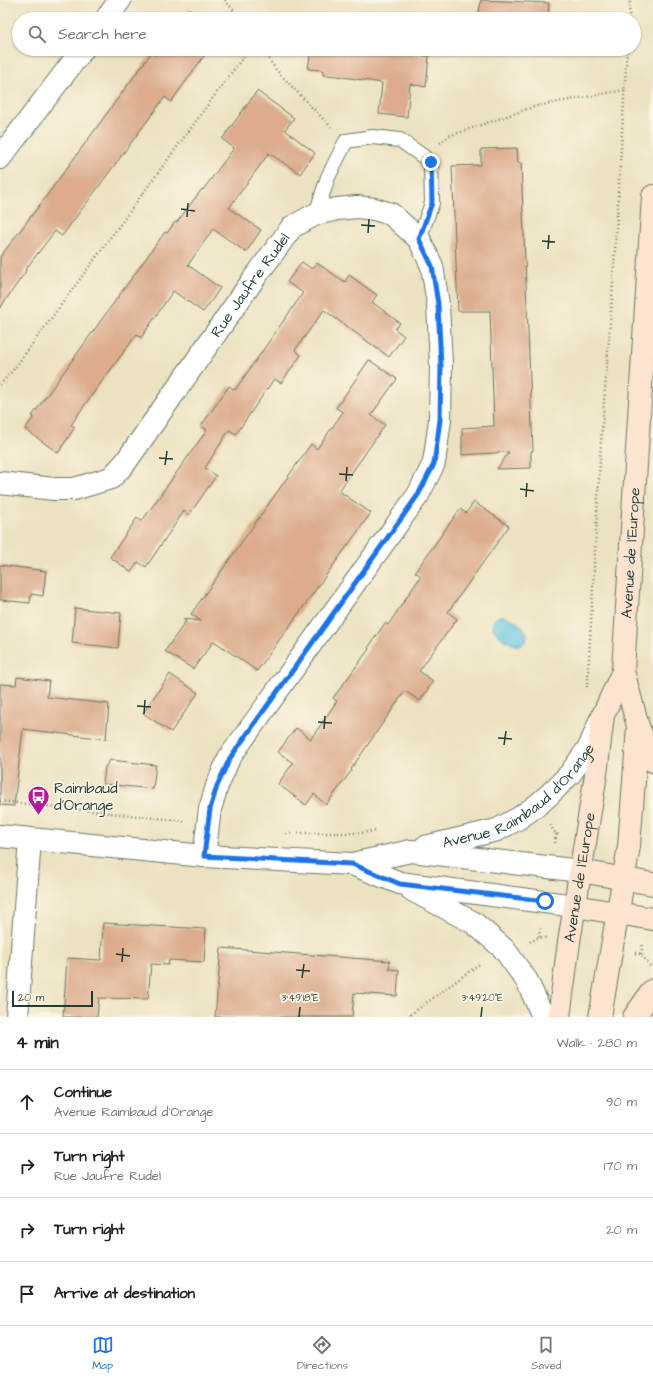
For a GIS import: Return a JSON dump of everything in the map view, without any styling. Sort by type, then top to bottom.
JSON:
[{"type":"main road","name":"Avenue de l'Europe","points":[[600,1017],[629,846],[638,726],[623,672],[651,271],[653,196]]},
{"type":"main road","name":"Avenue de l'Europe","points":[[559,1017],[596,774],[603,715],[623,672]]},
{"type":"main road","points":[[638,726],[653,761]]},
{"type":"main road","points":[[581,871],[653,884]]},
{"type":"main road","points":[[575,906],[653,919]]},
{"type":"main road","points":[[634,1017],[653,990]]},
{"type":"street","points":[[111,12],[120,0]]},
{"type":"street","points":[[0,158],[78,56]]},
{"type":"street","name":"Rue Jaufre Rudel","points":[[0,483],[54,489],[74,489],[111,478],[125,463],[253,280],[292,227],[316,214],[337,209],[357,207],[374,209],[392,214],[419,239],[432,266],[438,304],[441,366],[440,420],[434,464],[418,495],[230,758],[217,786],[210,809],[204,856]]},
{"type":"street","name":"Avenue Raimbaud d'Orange","points":[[0,836],[204,856],[352,864],[497,830],[519,818],[549,795],[570,774],[590,746],[603,715]]},
{"type":"street","points":[[17,1017],[30,839]]},
{"type":"street","name":"Avenue Raimbaud d'Orange","points":[[411,851],[581,871]]},
{"type":"street","name":"Avenue Raimbaud d'Orange","points":[[352,864],[400,884],[474,923],[504,949],[527,981],[542,1017]]},
{"type":"street","name":"Avenue Raimbaud d'Orange","points":[[400,884],[575,906]]},
{"type":"lane","points":[[316,214],[328,177],[346,141],[373,137],[400,140],[431,162],[432,203],[419,239]]},
{"type":"path","points":[[225,0],[235,12]]},
{"type":"path","points":[[629,12],[630,0]]},
{"type":"path","points":[[0,384],[14,369],[244,56]]},
{"type":"path","points":[[267,56],[277,72],[346,141]]},
{"type":"path","points":[[586,691],[600,442],[612,298],[626,56]]},
{"type":"path","points":[[421,155],[449,136],[536,106],[624,90]]},
{"type":"path","points":[[0,801],[156,818],[207,826]]},
{"type":"path","points":[[280,833],[361,833],[376,831]]},
{"type":"path","points":[[641,954],[653,970]]},
{"type":"path","points":[[407,1017],[485,960]]},
{"type":"water","points":[[499,616],[510,618],[522,627],[527,633],[526,641],[519,645],[513,644],[498,635],[492,625],[494,620]]},
{"type":"building","points":[[481,0],[549,3],[548,12],[479,12]]},
{"type":"building","points":[[149,56],[204,56],[171,102],[165,97],[62,236],[55,231],[25,270],[26,271],[0,308],[0,257]]},
{"type":"building","points":[[310,56],[429,56],[426,87],[410,84],[407,117],[379,114],[382,83],[323,75],[323,70],[308,69]]},
{"type":"building","points":[[257,91],[294,118],[285,130],[315,153],[300,174],[269,153],[229,208],[261,230],[246,252],[213,229],[188,265],[220,288],[212,300],[203,312],[173,291],[141,338],[137,334],[86,403],[71,425],[75,427],[58,453],[25,429],[34,417],[32,416],[165,232],[167,233],[175,222],[177,222],[234,148],[222,139]]},
{"type":"building","points":[[517,148],[518,163],[521,163],[533,451],[531,451],[531,468],[497,469],[509,452],[462,455],[462,428],[494,426],[490,311],[458,311],[452,166],[481,165],[481,149]]},
{"type":"building","points":[[302,262],[312,269],[317,263],[345,282],[349,275],[377,295],[372,302],[400,323],[395,329],[404,336],[389,357],[324,310],[295,350],[301,355],[281,383],[274,379],[236,434],[229,430],[205,468],[216,476],[189,515],[184,511],[146,567],[138,562],[131,572],[110,557],[137,518],[142,521],[207,430],[201,426],[229,386],[235,390],[303,293],[287,282]]},
{"type":"building","points":[[369,360],[397,379],[371,415],[385,425],[339,491],[371,513],[257,671],[214,641],[193,669],[165,651],[186,621],[183,619],[201,621],[191,614],[311,444],[317,449],[343,412],[336,408]]},
{"type":"building","points":[[474,502],[509,526],[448,612],[457,619],[419,671],[433,681],[420,701],[405,691],[351,769],[352,770],[326,805],[314,794],[306,805],[278,784],[293,763],[278,752],[296,728],[311,739],[337,701],[333,698],[369,649],[368,648],[385,623],[388,625],[421,576],[415,572],[460,509],[466,513]]},
{"type":"building","points":[[0,565],[46,571],[43,596],[31,594],[30,603],[0,600]]},
{"type":"building","points":[[75,608],[121,613],[118,648],[72,643]]},
{"type":"building","points":[[170,674],[198,693],[171,732],[143,713]]},
{"type":"building","points":[[17,677],[49,681],[47,697],[109,704],[106,739],[23,729],[14,806],[0,805],[0,684],[16,685]]},
{"type":"building","points":[[110,760],[156,765],[153,789],[103,784],[105,767]]},
{"type":"building","points":[[103,923],[206,929],[204,962],[169,960],[168,965],[151,964],[148,999],[99,998],[97,1017],[63,1017],[67,958],[101,960]]},
{"type":"building","points":[[221,948],[390,961],[389,969],[399,970],[397,996],[354,993],[352,1017],[215,1017]]},
{"type":"place","name":"Raimbaud d'Orange","points":[[38,816]]},
{"type":"route","points":[[431,162],[432,203],[419,239],[432,266],[438,304],[441,366],[440,420],[434,464],[418,495],[230,758],[217,786],[210,809],[205,838],[204,856],[352,864],[400,884],[545,901]]}]
